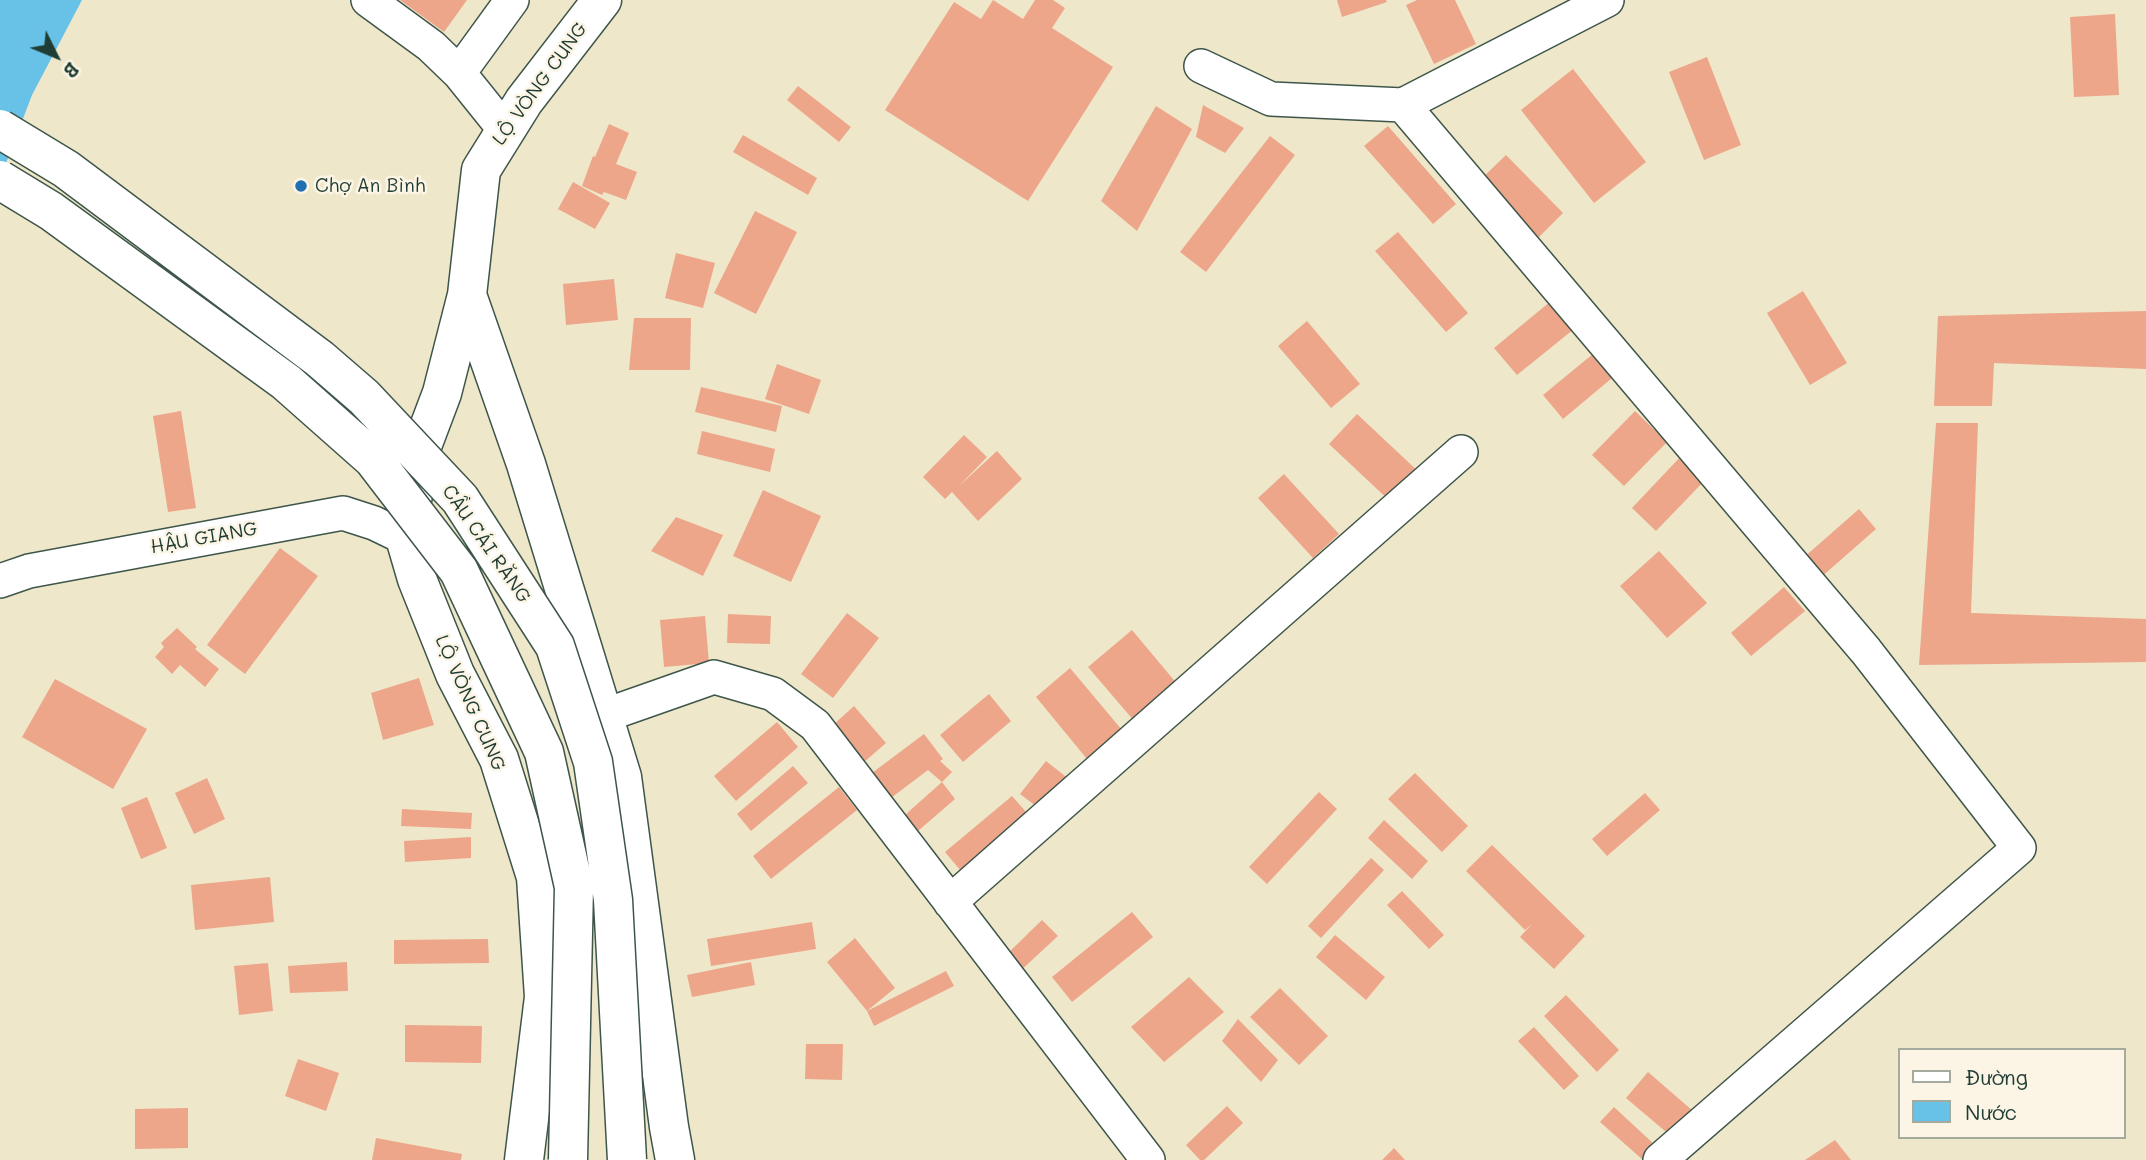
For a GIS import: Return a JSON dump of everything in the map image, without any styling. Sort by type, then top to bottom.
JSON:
[{"type":"main road","name":"LỘ VÒNG CUNG","points":[[524,1160],[544,997],[536,877],[499,759],[455,674],[416,579],[405,538],[422,446],[442,393],[467,295],[481,170],[524,100],[601,0]]},
{"type":"main road","name":"CẦU CÁI RĂNG","points":[[0,129],[66,169],[320,359],[364,397],[460,499],[555,646],[593,762],[613,900],[626,1160]]},
{"type":"main road","name":"CẦU CÁI RĂNG","points":[[0,180],[51,211],[286,382],[373,459],[459,571],[544,752],[574,887],[568,1160]]},
{"type":"main road","name":"LỘ VÒNG CUNG","points":[[467,295],[526,464],[622,777],[668,1127],[675,1160]]},
{"type":"street","points":[[368,0],[430,46],[460,73],[504,129]]},
{"type":"street","points":[[460,73],[512,0]]},
{"type":"street","points":[[1201,66],[1271,99],[1403,105],[1607,0]]},
{"type":"street","points":[[1403,105],[1866,651],[2019,848],[1660,1160]]},
{"type":"street","points":[[950,902],[1461,452]]},
{"type":"street","name":"HẬU GIANG","points":[[0,581],[29,570],[343,513],[374,523],[405,538]]},
{"type":"street","points":[[603,716],[714,677],[773,694],[815,725],[1148,1160]]},
{"type":"water","points":[[0,0],[82,0],[32,95],[0,179]]},
{"type":"building","points":[[400,0],[467,0],[444,32]]},
{"type":"building","points":[[993,0],[1023,19],[1035,0],[1053,0],[1065,8],[1052,28],[1113,67],[1028,201],[885,110],[954,2],[981,19]]},
{"type":"building","points":[[1337,0],[1386,0],[1387,2],[1342,17]]},
{"type":"building","points":[[1417,0],[1455,0],[1476,44],[1434,64],[1406,5]]},
{"type":"building","points":[[2115,14],[2119,95],[2074,97],[2070,17]]},
{"type":"building","points":[[1707,57],[1741,145],[1704,160],[1669,72]]},
{"type":"building","points":[[1573,69],[1646,162],[1594,203],[1521,110]]},
{"type":"building","points":[[798,86],[851,127],[839,142],[787,100]]},
{"type":"building","points":[[1203,105],[1244,128],[1225,153],[1196,137]]},
{"type":"building","points":[[1156,106],[1192,129],[1137,231],[1101,201]]},
{"type":"building","points":[[609,124],[629,133],[616,164],[637,172],[626,200],[604,192],[602,195],[582,186]]},
{"type":"building","points":[[1388,126],[1456,204],[1433,224],[1364,146]]},
{"type":"building","points":[[743,135],[817,178],[808,195],[733,152]]},
{"type":"building","points":[[1270,136],[1295,155],[1206,272],[1180,252]]},
{"type":"building","points":[[1506,155],[1563,213],[1535,241],[1477,183]]},
{"type":"building","points":[[573,182],[610,203],[595,229],[558,209]]},
{"type":"building","points":[[755,211],[797,232],[756,314],[714,293]]},
{"type":"building","points":[[1398,232],[1468,313],[1446,332],[1375,251]]},
{"type":"building","points":[[676,253],[715,263],[703,308],[665,298]]},
{"type":"building","points":[[614,279],[618,320],[566,325],[563,284]]},
{"type":"building","points":[[1803,291],[1847,363],[1810,385],[1767,313]]},
{"type":"building","points":[[1551,301],[1574,329],[1517,375],[1494,348]]},
{"type":"building","points":[[2146,311],[2146,369],[1994,363],[1992,406],[1934,406],[1938,316]]},
{"type":"building","points":[[634,318],[691,318],[690,370],[629,370]]},
{"type":"building","points":[[1307,321],[1360,384],[1331,408],[1278,346]]},
{"type":"building","points":[[1599,349],[1618,373],[1563,419],[1543,395]]},
{"type":"building","points":[[777,364],[821,380],[809,414],[765,399]]},
{"type":"building","points":[[701,387],[782,406],[776,432],[695,412]]},
{"type":"building","points":[[181,411],[196,508],[168,512],[153,416]]},
{"type":"building","points":[[1635,411],[1667,442],[1624,486],[1592,455]]},
{"type":"building","points":[[1357,414],[1421,474],[1393,504],[1329,444]]},
{"type":"building","points":[[1936,423],[1978,423],[1971,613],[2146,619],[2146,662],[1919,665]]},
{"type":"building","points":[[702,431],[775,449],[770,472],[697,454]]},
{"type":"building","points":[[964,435],[987,457],[959,486],[997,451],[1022,479],[978,521],[952,492],[945,499],[923,477]]},
{"type":"building","points":[[1683,454],[1708,477],[1656,531],[1632,508]]},
{"type":"building","points":[[1284,474],[1339,534],[1313,558],[1258,498]]},
{"type":"building","points":[[763,490],[821,516],[791,582],[733,556]]},
{"type":"building","points":[[1859,509],[1876,529],[1819,579],[1802,559]]},
{"type":"building","points":[[676,517],[723,535],[703,576],[651,551]]},
{"type":"building","points":[[280,548],[318,576],[245,674],[207,645]]},
{"type":"building","points":[[1659,551],[1707,603],[1667,638],[1620,586]]},
{"type":"building","points":[[1784,587],[1805,611],[1751,656],[1731,633]]},
{"type":"building","points":[[847,613],[879,638],[833,698],[801,674]]},
{"type":"building","points":[[728,614],[771,616],[770,644],[727,643]]},
{"type":"building","points":[[705,616],[709,663],[664,667],[660,620]]},
{"type":"building","points":[[177,628],[197,647],[195,649],[219,669],[205,687],[180,665],[172,674],[155,657],[164,647],[161,643]]},
{"type":"building","points":[[1132,630],[1178,685],[1135,722],[1088,667]]},
{"type":"building","points":[[1070,668],[1122,730],[1087,759],[1036,697]]},
{"type":"building","points":[[419,678],[434,725],[383,740],[371,693]]},
{"type":"building","points":[[55,679],[147,729],[113,789],[22,737]]},
{"type":"building","points":[[989,694],[1011,721],[963,762],[940,735]]},
{"type":"building","points":[[854,706],[886,743],[863,763],[831,727]]},
{"type":"building","points":[[777,722],[798,747],[736,801],[714,776]]},
{"type":"building","points":[[924,734],[943,759],[940,761],[952,772],[942,782],[928,770],[883,804],[864,779]]},
{"type":"building","points":[[1046,761],[1070,780],[1045,813],[1020,794]]},
{"type":"building","points":[[793,766],[808,783],[751,831],[737,814]]},
{"type":"building","points":[[1415,773],[1468,826],[1442,852],[1388,799]]},
{"type":"building","points":[[207,778],[225,819],[194,834],[175,793]]},
{"type":"building","points":[[942,782],[955,799],[911,837],[896,823]]},
{"type":"building","points":[[839,787],[857,810],[771,879],[753,856]]},
{"type":"building","points":[[1319,792],[1337,809],[1267,884],[1249,867]]},
{"type":"building","points":[[1645,793],[1660,810],[1607,856],[1592,839]]},
{"type":"building","points":[[1012,796],[1034,821],[966,877],[945,852]]},
{"type":"building","points":[[147,797],[167,848],[141,859],[121,808]]},
{"type":"building","points":[[402,809],[472,813],[471,829],[401,826]]},
{"type":"building","points":[[1384,820],[1428,861],[1412,879],[1368,838]]},
{"type":"building","points":[[471,837],[471,858],[405,862],[404,841]]},
{"type":"building","points":[[1492,845],[1585,936],[1554,969],[1520,937],[1532,924],[1525,930],[1466,871]]},
{"type":"building","points":[[1371,858],[1384,870],[1321,938],[1308,926]]},
{"type":"building","points":[[270,877],[274,922],[195,930],[191,885]]},
{"type":"building","points":[[1402,891],[1444,935],[1429,949],[1387,905]]},
{"type":"building","points":[[1132,912],[1153,937],[1072,1002],[1052,977]]},
{"type":"building","points":[[1042,920],[1058,936],[1018,973],[1003,958]]},
{"type":"building","points":[[812,922],[816,949],[711,966],[707,939]]},
{"type":"building","points":[[1335,935],[1385,977],[1366,1000],[1316,957]]},
{"type":"building","points":[[855,938],[895,988],[867,1011],[827,962]]},
{"type":"building","points":[[488,939],[489,963],[394,964],[394,940]]},
{"type":"building","points":[[347,962],[348,991],[290,993],[288,966]]},
{"type":"building","points":[[751,962],[755,985],[692,997],[687,975]]},
{"type":"building","points":[[268,963],[273,1011],[239,1015],[234,966]]},
{"type":"building","points":[[946,971],[954,986],[874,1026],[867,1011]]},
{"type":"building","points":[[1189,977],[1224,1012],[1164,1062],[1131,1027]]},
{"type":"building","points":[[1280,988],[1328,1036],[1299,1065],[1250,1017]]},
{"type":"building","points":[[1566,995],[1619,1050],[1597,1072],[1544,1016]]},
{"type":"building","points":[[1238,1019],[1278,1060],[1261,1082],[1222,1041]]},
{"type":"building","points":[[405,1025],[482,1026],[481,1063],[405,1062]]},
{"type":"building","points":[[1534,1027],[1579,1076],[1564,1090],[1518,1041]]},
{"type":"building","points":[[806,1044],[843,1044],[842,1080],[805,1079]]},
{"type":"building","points":[[298,1059],[339,1073],[326,1111],[285,1096]]},
{"type":"building","points":[[1648,1072],[1693,1111],[1672,1137],[1626,1098]]},
{"type":"building","points":[[1227,1106],[1243,1123],[1204,1160],[1200,1160],[1186,1145]]},
{"type":"building","points":[[1614,1107],[1656,1146],[1643,1160],[1600,1122]]},
{"type":"building","points":[[188,1108],[188,1148],[135,1149],[135,1109]]},
{"type":"building","points":[[376,1138],[462,1154],[461,1160],[372,1160]]},
{"type":"building","points":[[1835,1140],[1851,1160],[1805,1160]]},
{"type":"building","points":[[1394,1148],[1405,1160],[1382,1160]]},
{"type":"place","name":"Chợ An Bình","points":[[301,186]]}]
